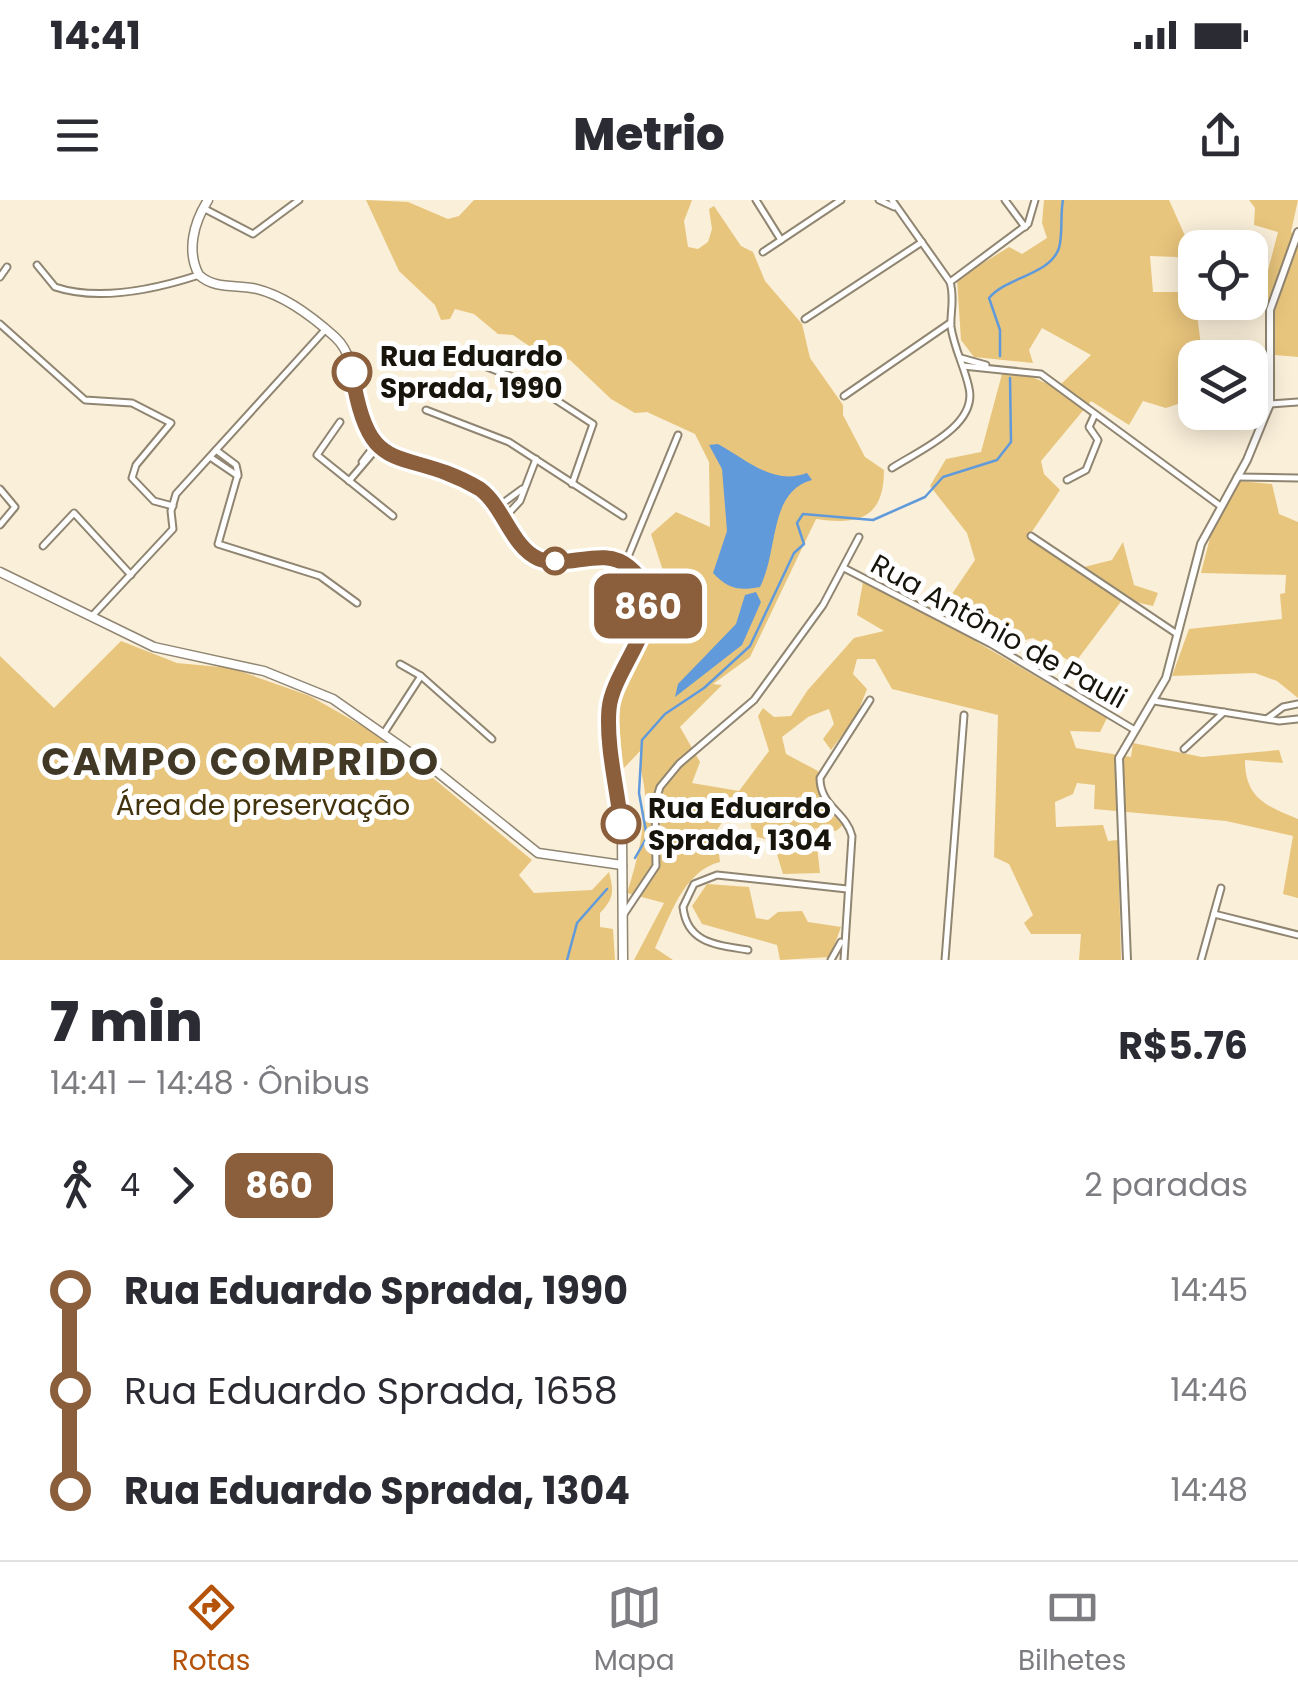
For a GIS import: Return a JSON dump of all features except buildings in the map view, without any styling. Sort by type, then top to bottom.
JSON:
[{"type":"main road","points":[[205,204],[193,246],[199,276],[214,284],[269,293],[326,330],[348,357],[362,425],[376,446],[472,484],[499,506],[524,547],[541,560],[606,558],[625,564],[641,580],[648,604],[641,636],[610,705],[622,865],[619,920],[623,960]]},
{"type":"main road","points":[[0,572],[154,647],[290,681],[346,706],[538,853],[622,865]]},
{"type":"street","points":[[205,204],[253,234],[299,200]]},
{"type":"street","points":[[756,200],[781,240]]},
{"type":"street","points":[[763,252],[841,200]]},
{"type":"street","points":[[879,200],[898,209]]},
{"type":"street","points":[[844,396],[950,324],[955,310],[950,282],[892,200]]},
{"type":"street","points":[[1006,200],[1025,227]]},
{"type":"street","points":[[950,282],[1025,227],[1035,200]]},
{"type":"street","points":[[1127,960],[1118,773],[1122,749],[1166,678],[1201,544],[1270,404],[1270,310],[1298,232]]},
{"type":"street","points":[[805,320],[922,242]]},
{"type":"street","points":[[37,265],[45,280],[64,290],[133,290],[146,284],[154,286],[199,276]]},
{"type":"street","points":[[0,276],[7,267]]},
{"type":"street","points":[[0,324],[85,400],[132,403],[171,423],[136,465],[132,478],[154,502],[173,506]]},
{"type":"street","points":[[892,468],[964,417],[971,400],[950,324]]},
{"type":"street","points":[[90,618],[173,529],[176,494],[326,330]]},
{"type":"street","points":[[962,362],[979,360],[988,366],[1036,372],[1220,506]]},
{"type":"street","points":[[482,365],[533,386],[593,424],[572,484]]},
{"type":"street","points":[[1270,404],[1298,402]]},
{"type":"street","points":[[426,410],[502,439],[623,516]]},
{"type":"street","points":[[1066,480],[1088,468],[1098,440],[1089,427],[1095,414]]},
{"type":"street","points":[[340,422],[317,455],[393,516]]},
{"type":"street","points":[[625,564],[678,434]]},
{"type":"street","points":[[348,481],[376,446]]},
{"type":"street","points":[[216,450],[236,465],[238,476],[218,544],[320,576],[357,603]]},
{"type":"street","points":[[210,457],[238,476]]},
{"type":"street","points":[[506,516],[520,501],[536,459]]},
{"type":"street","points":[[1237,477],[1298,478]]},
{"type":"street","points":[[499,506],[524,487]]},
{"type":"street","points":[[0,489],[14,507],[0,525]]},
{"type":"street","points":[[43,546],[74,513],[131,575]]},
{"type":"street","points":[[1032,536],[1177,634]]},
{"type":"street","points":[[619,920],[656,866],[655,803],[660,787],[678,764],[754,700],[823,606],[860,537]]},
{"type":"street","name":"Rua Antônio de Pauli","points":[[844,568],[991,644],[1133,728]]},
{"type":"street","points":[[400,664],[421,676],[492,739]]},
{"type":"street","points":[[384,732],[421,676]]},
{"type":"street","points":[[844,960],[850,828],[824,799],[820,778],[870,700]]},
{"type":"street","points":[[1154,701],[1298,719]]},
{"type":"street","points":[[1268,718],[1298,704]]},
{"type":"street","points":[[1184,749],[1224,712]]},
{"type":"street","points":[[945,960],[964,715]]},
{"type":"street","points":[[748,950],[712,944],[692,932],[683,907],[694,884],[717,875],[847,888]]},
{"type":"street","points":[[1202,960],[1221,888]]},
{"type":"street","points":[[1214,914],[1298,935]]},
{"type":"street","points":[[831,960],[842,939]]},
{"type":"green space","points":[[366,200],[408,202],[448,219],[459,216],[474,200],[692,200],[684,221],[688,247],[698,249],[708,242],[712,229],[709,209],[714,206],[741,246],[753,252],[765,281],[802,324],[810,358],[843,405],[843,415],[865,457],[884,470],[883,486],[874,509],[866,515],[844,521],[816,519],[750,657],[713,684],[722,685],[680,727],[700,762],[692,783],[739,791],[769,751],[758,716],[763,708],[774,717],[791,716],[807,691],[854,638],[884,631],[857,615],[863,582],[935,619],[975,560],[967,533],[930,486],[946,459],[981,452],[1002,374],[1014,369],[1057,388],[1091,355],[1042,328],[1029,350],[1033,363],[974,357],[961,340],[957,279],[1009,247],[1022,254],[1047,238],[1042,223],[1044,200],[1169,200],[1182,230],[1178,230],[1178,258],[1150,256],[1153,292],[1178,292],[1178,320],[1198,320],[1200,340],[1178,340],[1178,404],[1166,408],[1143,401],[1129,425],[1091,401],[1041,461],[1044,474],[1060,490],[1029,536],[1076,569],[1112,560],[1123,542],[1134,585],[1158,593],[1153,606],[1123,599],[1074,664],[1033,638],[1007,644],[1014,626],[995,618],[977,642],[1107,718],[1100,732],[1070,731],[1076,748],[1131,757],[1133,743],[1202,757],[1279,750],[1283,763],[1245,760],[1246,773],[1260,799],[1298,819],[1298,898],[1283,894],[1293,836],[1226,821],[1094,809],[1095,785],[1077,783],[1073,794],[1055,802],[1056,827],[1103,825],[1108,841],[1118,840],[1121,960],[1079,960],[1081,934],[1031,934],[1024,923],[1033,915],[1009,864],[994,857],[998,715],[892,689],[875,659],[857,659],[853,674],[867,689],[856,717],[831,750],[823,739],[834,724],[829,709],[808,717],[782,737],[786,754],[818,771],[821,802],[843,825],[836,831],[815,828],[820,873],[783,874],[773,841],[753,836],[749,815],[731,810],[716,831],[720,862],[707,867],[687,885],[655,948],[673,960],[634,960],[664,903],[627,893],[644,821],[640,760],[643,748],[623,769],[618,706],[653,633],[659,606],[672,598],[651,534],[676,512],[710,527],[709,462],[695,434],[647,412],[635,413],[611,399],[570,360],[532,348],[513,335],[498,334],[474,314],[455,309],[450,319],[441,320],[435,305],[399,271]]},
{"type":"green space","points":[[1249,200],[1298,200],[1291,232],[1298,238],[1298,357],[1275,355],[1268,270],[1278,232],[1254,225],[1255,208]]},
{"type":"green space","points":[[1239,481],[1272,484],[1279,514],[1298,522],[1298,698],[1277,681],[1255,673],[1172,676],[1189,629],[1282,619],[1280,594],[1285,593],[1286,575],[1201,573],[1214,522]]},
{"type":"green space","name":"Área de preservação","points":[[121,641],[177,663],[231,668],[310,696],[387,740],[532,860],[519,875],[534,893],[592,890],[609,872],[612,894],[600,913],[600,927],[613,929],[615,960],[0,960],[0,656],[54,708]]},
{"type":"green space","points":[[707,884],[749,887],[756,918],[768,920],[778,912],[802,911],[808,922],[841,927],[830,957],[780,960],[777,945],[702,924],[692,906]]},
{"type":"water","points":[[718,444],[771,473],[807,473],[812,480],[798,487],[781,509],[760,587],[734,588],[713,573],[727,531],[722,469],[709,445]]},
{"type":"water","points":[[756,592],[761,602],[742,645],[675,697],[678,684],[736,624],[745,595]]},
{"type":"waterway","points":[[1000,356],[1000,330],[989,298],[1054,257],[1060,243],[1063,200]]},
{"type":"waterway","points":[[635,858],[647,837],[639,793],[642,740],[665,714],[704,688],[750,646],[794,553],[804,544],[797,523],[803,514],[873,520],[925,497],[943,477],[997,460],[1011,442],[1010,378]]},
{"type":"waterway","points":[[567,960],[577,923],[607,889]]},
{"type":"bus line","name":"860","points":[[352,372],[362,425],[378,447],[480,489],[506,516],[521,544],[541,560],[606,558],[625,564],[641,580],[648,604],[646,620],[610,705],[621,824]]},
{"type":"place","name":"Rua Eduardo Sprada, 1990","points":[[352,372]]},
{"type":"place","name":"Rua Eduardo Sprada, 1304","points":[[621,824]]},
{"type":"district","name":"CAMPO COMPRIDO","points":[[241,762]]}]
